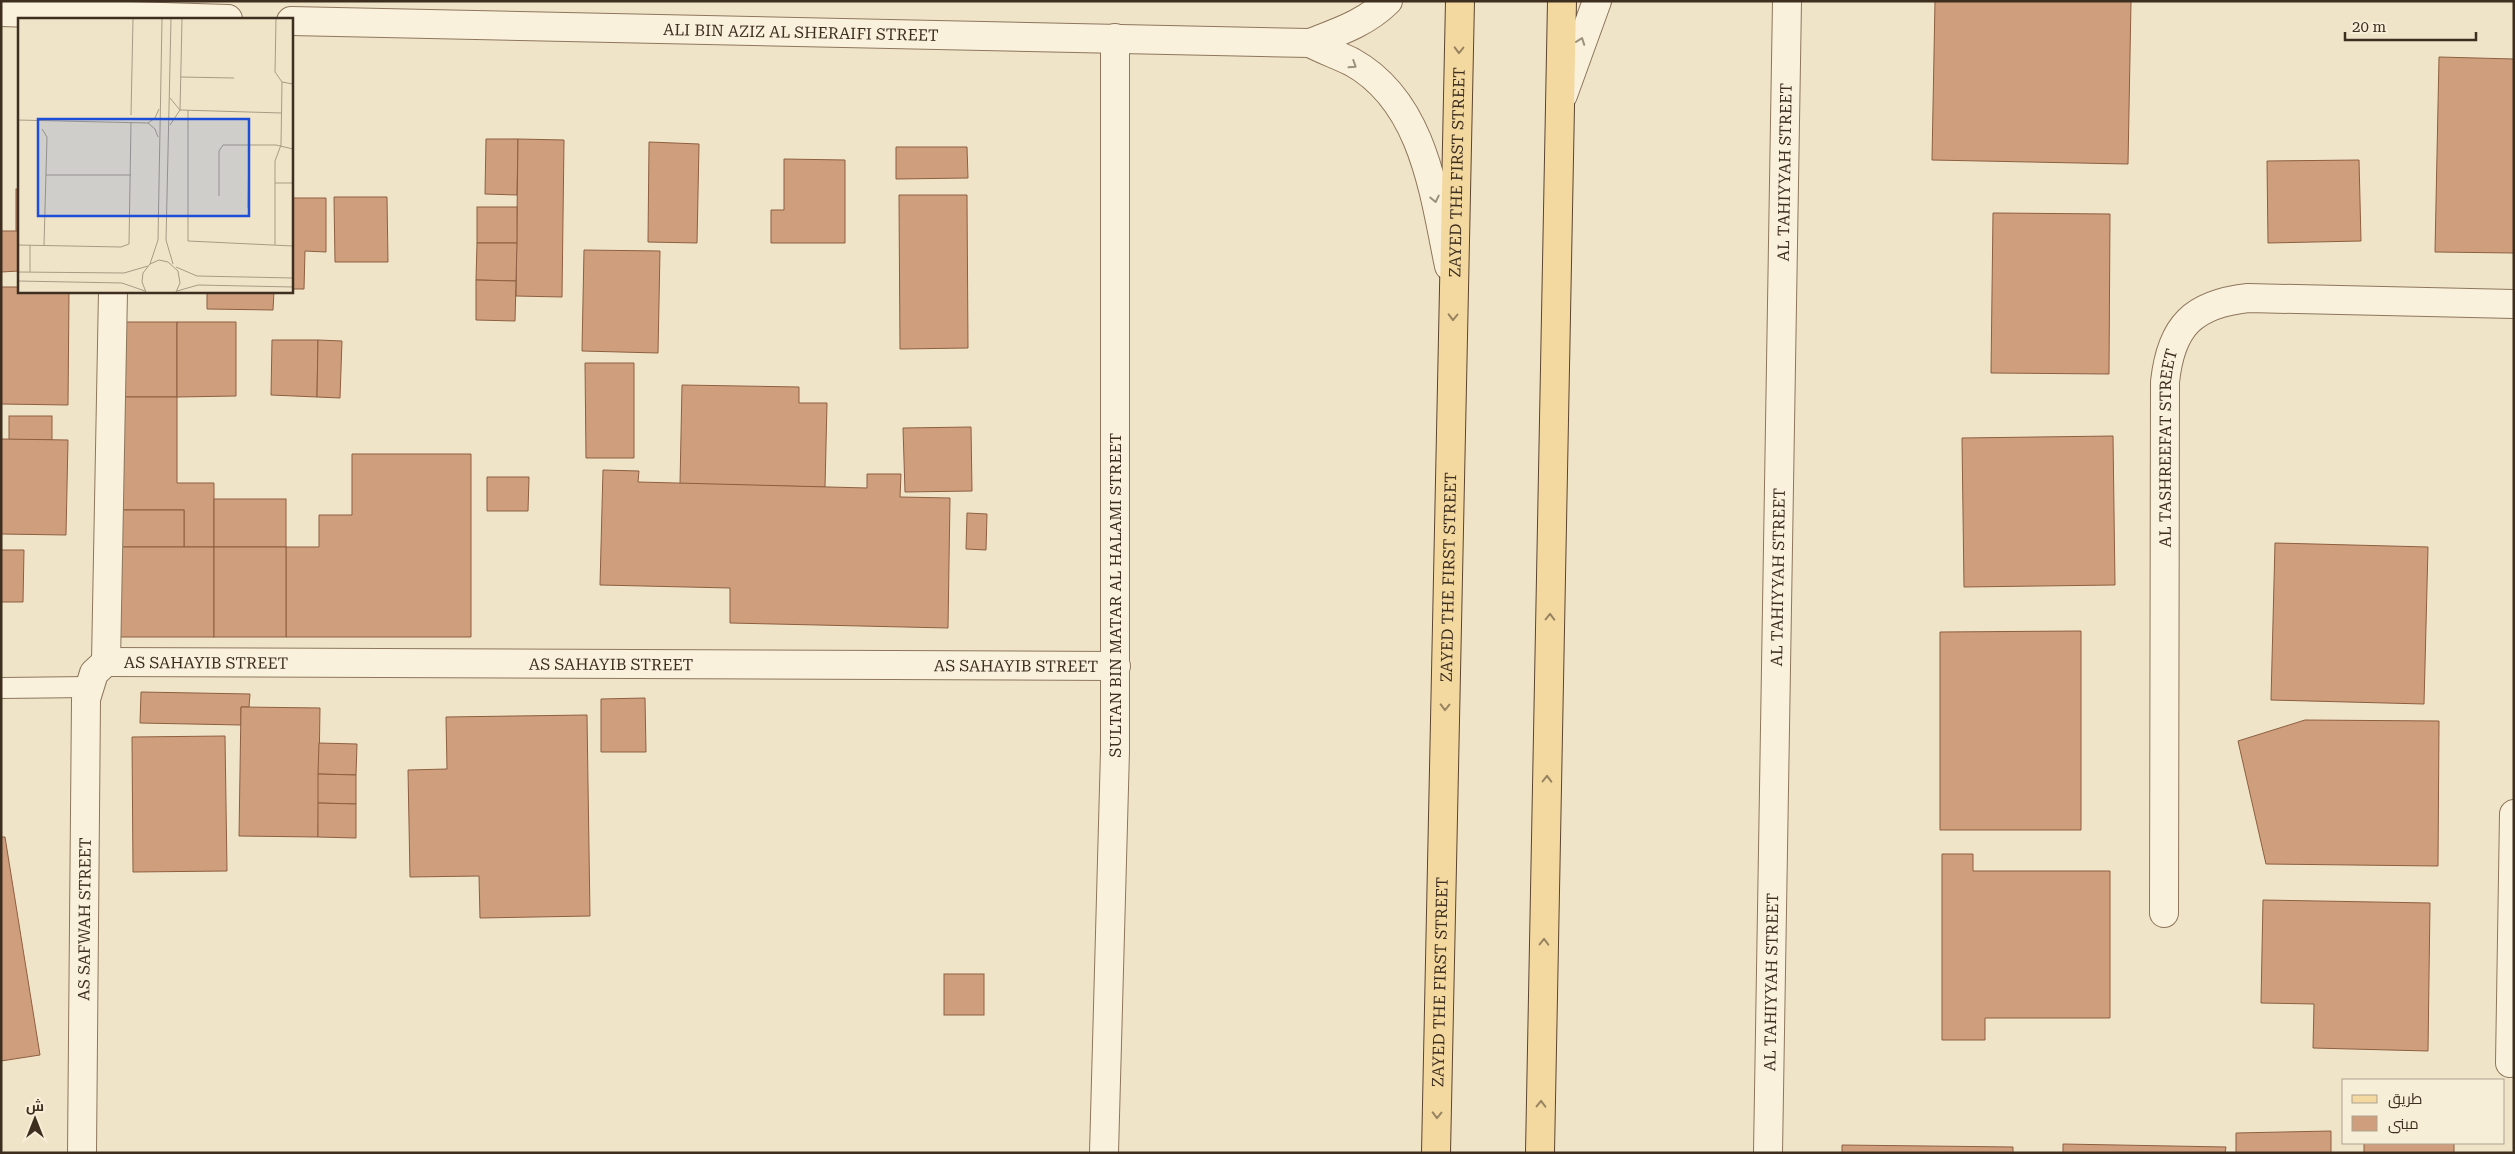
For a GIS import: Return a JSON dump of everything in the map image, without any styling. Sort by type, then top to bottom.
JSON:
[{"type":"main road","name":"ZAYED THE FIRST STREET","points":[[1436,1153],[1460,1]]},
{"type":"main road","points":[[1540,1153],[1562,1]]},
{"type":"street","name":"ALI BIN AZIZ AL SHERAIFI STREET","points":[[1310,44],[1350,28],[1378,11],[1388,1]]},
{"type":"street","points":[[1560,104],[1597,1]]},
{"type":"street","name":"AL TAHIYYAH STREET","points":[[1768,1153],[1787,1]]},
{"type":"street","points":[[1,12],[196,18]]},
{"type":"street","name":"ALI BIN AZIZ AL SHERAIFI STREET","points":[[292,21],[1115,38],[1310,44],[1353,63],[1381,86],[1403,112],[1419,143],[1428,168],[1453,284]]},
{"type":"street","name":"SULTAN BIN MATAR AL HALAMI STREET","points":[[1104,1153],[1116,666],[1115,38]]},
{"type":"street","points":[[106,662],[113,292]]},
{"type":"street","name":"AL TASHREEFAT STREET","points":[[2164,913],[2165,382],[2167,361],[2174,341],[2192,317],[2206,308],[2223,301],[2248,298],[2514,304]]},
{"type":"street","name":"AS SAHAYIB STREET","points":[[106,662],[1116,666]]},
{"type":"street","name":"AS SAFWAH STREET","points":[[82,1153],[86,699],[94,673],[106,662]]},
{"type":"street","points":[[2510,1063],[2514,814]]},
{"type":"lane","points":[[1,688],[89,687]]},
{"type":"building","points":[[1935,1],[2131,1],[2128,164],[1932,160]]},
{"type":"building","points":[[2439,57],[2514,59],[2514,253],[2435,252]]},
{"type":"building","points":[[486,139],[518,139],[517,195],[485,194]]},
{"type":"building","points":[[518,139],[564,140],[562,297],[516,296]]},
{"type":"building","points":[[649,142],[699,144],[697,243],[648,242]]},
{"type":"building","points":[[896,147],[967,147],[968,178],[896,179]]},
{"type":"building","points":[[784,159],[845,160],[845,243],[771,243],[771,210],[784,210]]},
{"type":"building","points":[[2359,160],[2361,241],[2268,243],[2267,161]]},
{"type":"building","points":[[16,189],[18,189],[18,231],[16,231]]},
{"type":"building","points":[[899,195],[967,195],[968,348],[900,349]]},
{"type":"building","points":[[334,197],[387,197],[388,262],[335,262]]},
{"type":"building","points":[[292,198],[326,198],[326,252],[305,251],[304,289],[292,289]]},
{"type":"building","points":[[477,207],[517,207],[517,243],[477,243]]},
{"type":"building","points":[[1993,213],[2110,214],[2109,374],[1991,373]]},
{"type":"building","points":[[1,231],[18,231],[18,271],[1,272]]},
{"type":"building","points":[[477,243],[517,243],[516,281],[476,280]]},
{"type":"building","points":[[584,250],[660,251],[658,353],[582,351]]},
{"type":"building","points":[[476,280],[516,281],[515,321],[476,320]]},
{"type":"building","points":[[1,287],[18,287],[18,292],[69,292],[68,405],[1,404]]},
{"type":"building","points":[[207,292],[274,292],[273,310],[207,309]]},
{"type":"building","points":[[120,322],[177,322],[177,397],[120,397]]},
{"type":"building","points":[[177,322],[236,322],[236,396],[177,397]]},
{"type":"building","points":[[272,340],[318,340],[317,397],[271,395]]},
{"type":"building","points":[[318,340],[342,341],[340,398],[317,397]]},
{"type":"building","points":[[585,363],[634,363],[634,458],[586,458]]},
{"type":"building","points":[[682,385],[799,387],[799,403],[827,403],[825,487],[680,484]]},
{"type":"building","points":[[120,397],[177,397],[177,483],[214,483],[214,547],[184,547],[184,510],[120,510]]},
{"type":"building","points":[[9,416],[52,416],[52,440],[9,440]]},
{"type":"building","points":[[971,427],[972,491],[905,492],[903,428]]},
{"type":"building","points":[[2113,436],[2115,585],[1964,587],[1962,438]]},
{"type":"building","points":[[1,439],[68,440],[66,535],[1,534]]},
{"type":"building","points":[[352,454],[471,454],[471,637],[286,637],[286,547],[319,547],[319,515],[352,515]]},
{"type":"building","points":[[603,470],[639,471],[638,482],[867,488],[867,474],[901,474],[900,497],[950,498],[948,628],[730,623],[730,588],[600,585]]},
{"type":"building","points":[[487,477],[529,477],[528,511],[487,511]]},
{"type":"building","points":[[214,499],[286,499],[286,547],[214,547]]},
{"type":"building","points":[[120,510],[184,510],[184,547],[120,547]]},
{"type":"building","points":[[967,513],[987,514],[986,550],[966,549]]},
{"type":"building","points":[[2275,543],[2428,547],[2424,704],[2271,700]]},
{"type":"building","points":[[120,547],[214,547],[214,637],[120,637]]},
{"type":"building","points":[[214,547],[286,547],[286,637],[214,637]]},
{"type":"building","points":[[1,550],[24,550],[23,602],[1,602]]},
{"type":"building","points":[[2081,631],[2081,830],[1940,830],[1940,632]]},
{"type":"building","points":[[141,692],[250,694],[249,707],[241,707],[241,725],[140,723]]},
{"type":"building","points":[[645,698],[646,752],[601,752],[601,699]]},
{"type":"building","points":[[241,707],[320,708],[318,837],[239,836]]},
{"type":"building","points":[[587,715],[590,916],[480,918],[479,876],[410,877],[408,770],[447,769],[446,717]]},
{"type":"building","points":[[2305,720],[2439,721],[2438,866],[2266,864],[2238,741]]},
{"type":"building","points":[[225,736],[227,871],[133,872],[132,737]]},
{"type":"building","points":[[319,743],[357,744],[356,775],[318,774]]},
{"type":"building","points":[[318,774],[356,775],[356,804],[318,803]]},
{"type":"building","points":[[318,803],[356,804],[356,838],[318,837]]},
{"type":"building","points":[[1,837],[5,837],[40,1055],[1,1061]]},
{"type":"building","points":[[1942,854],[1973,854],[1973,871],[2110,871],[2110,1018],[1985,1018],[1985,1040],[1942,1040]]},
{"type":"building","points":[[2263,900],[2430,903],[2428,1051],[2313,1048],[2314,1004],[2261,1003]]},
{"type":"building","points":[[944,974],[984,974],[984,1015],[944,1015]]},
{"type":"building","points":[[2331,1131],[2331,1153],[2236,1153],[2236,1133]]},
{"type":"building","points":[[2063,1144],[2226,1147],[2225,1153],[2063,1153]]},
{"type":"building","points":[[2364,1144],[2454,1144],[2454,1153],[2364,1153]]},
{"type":"building","points":[[1842,1145],[2013,1147],[2013,1153],[1842,1153]]}]
